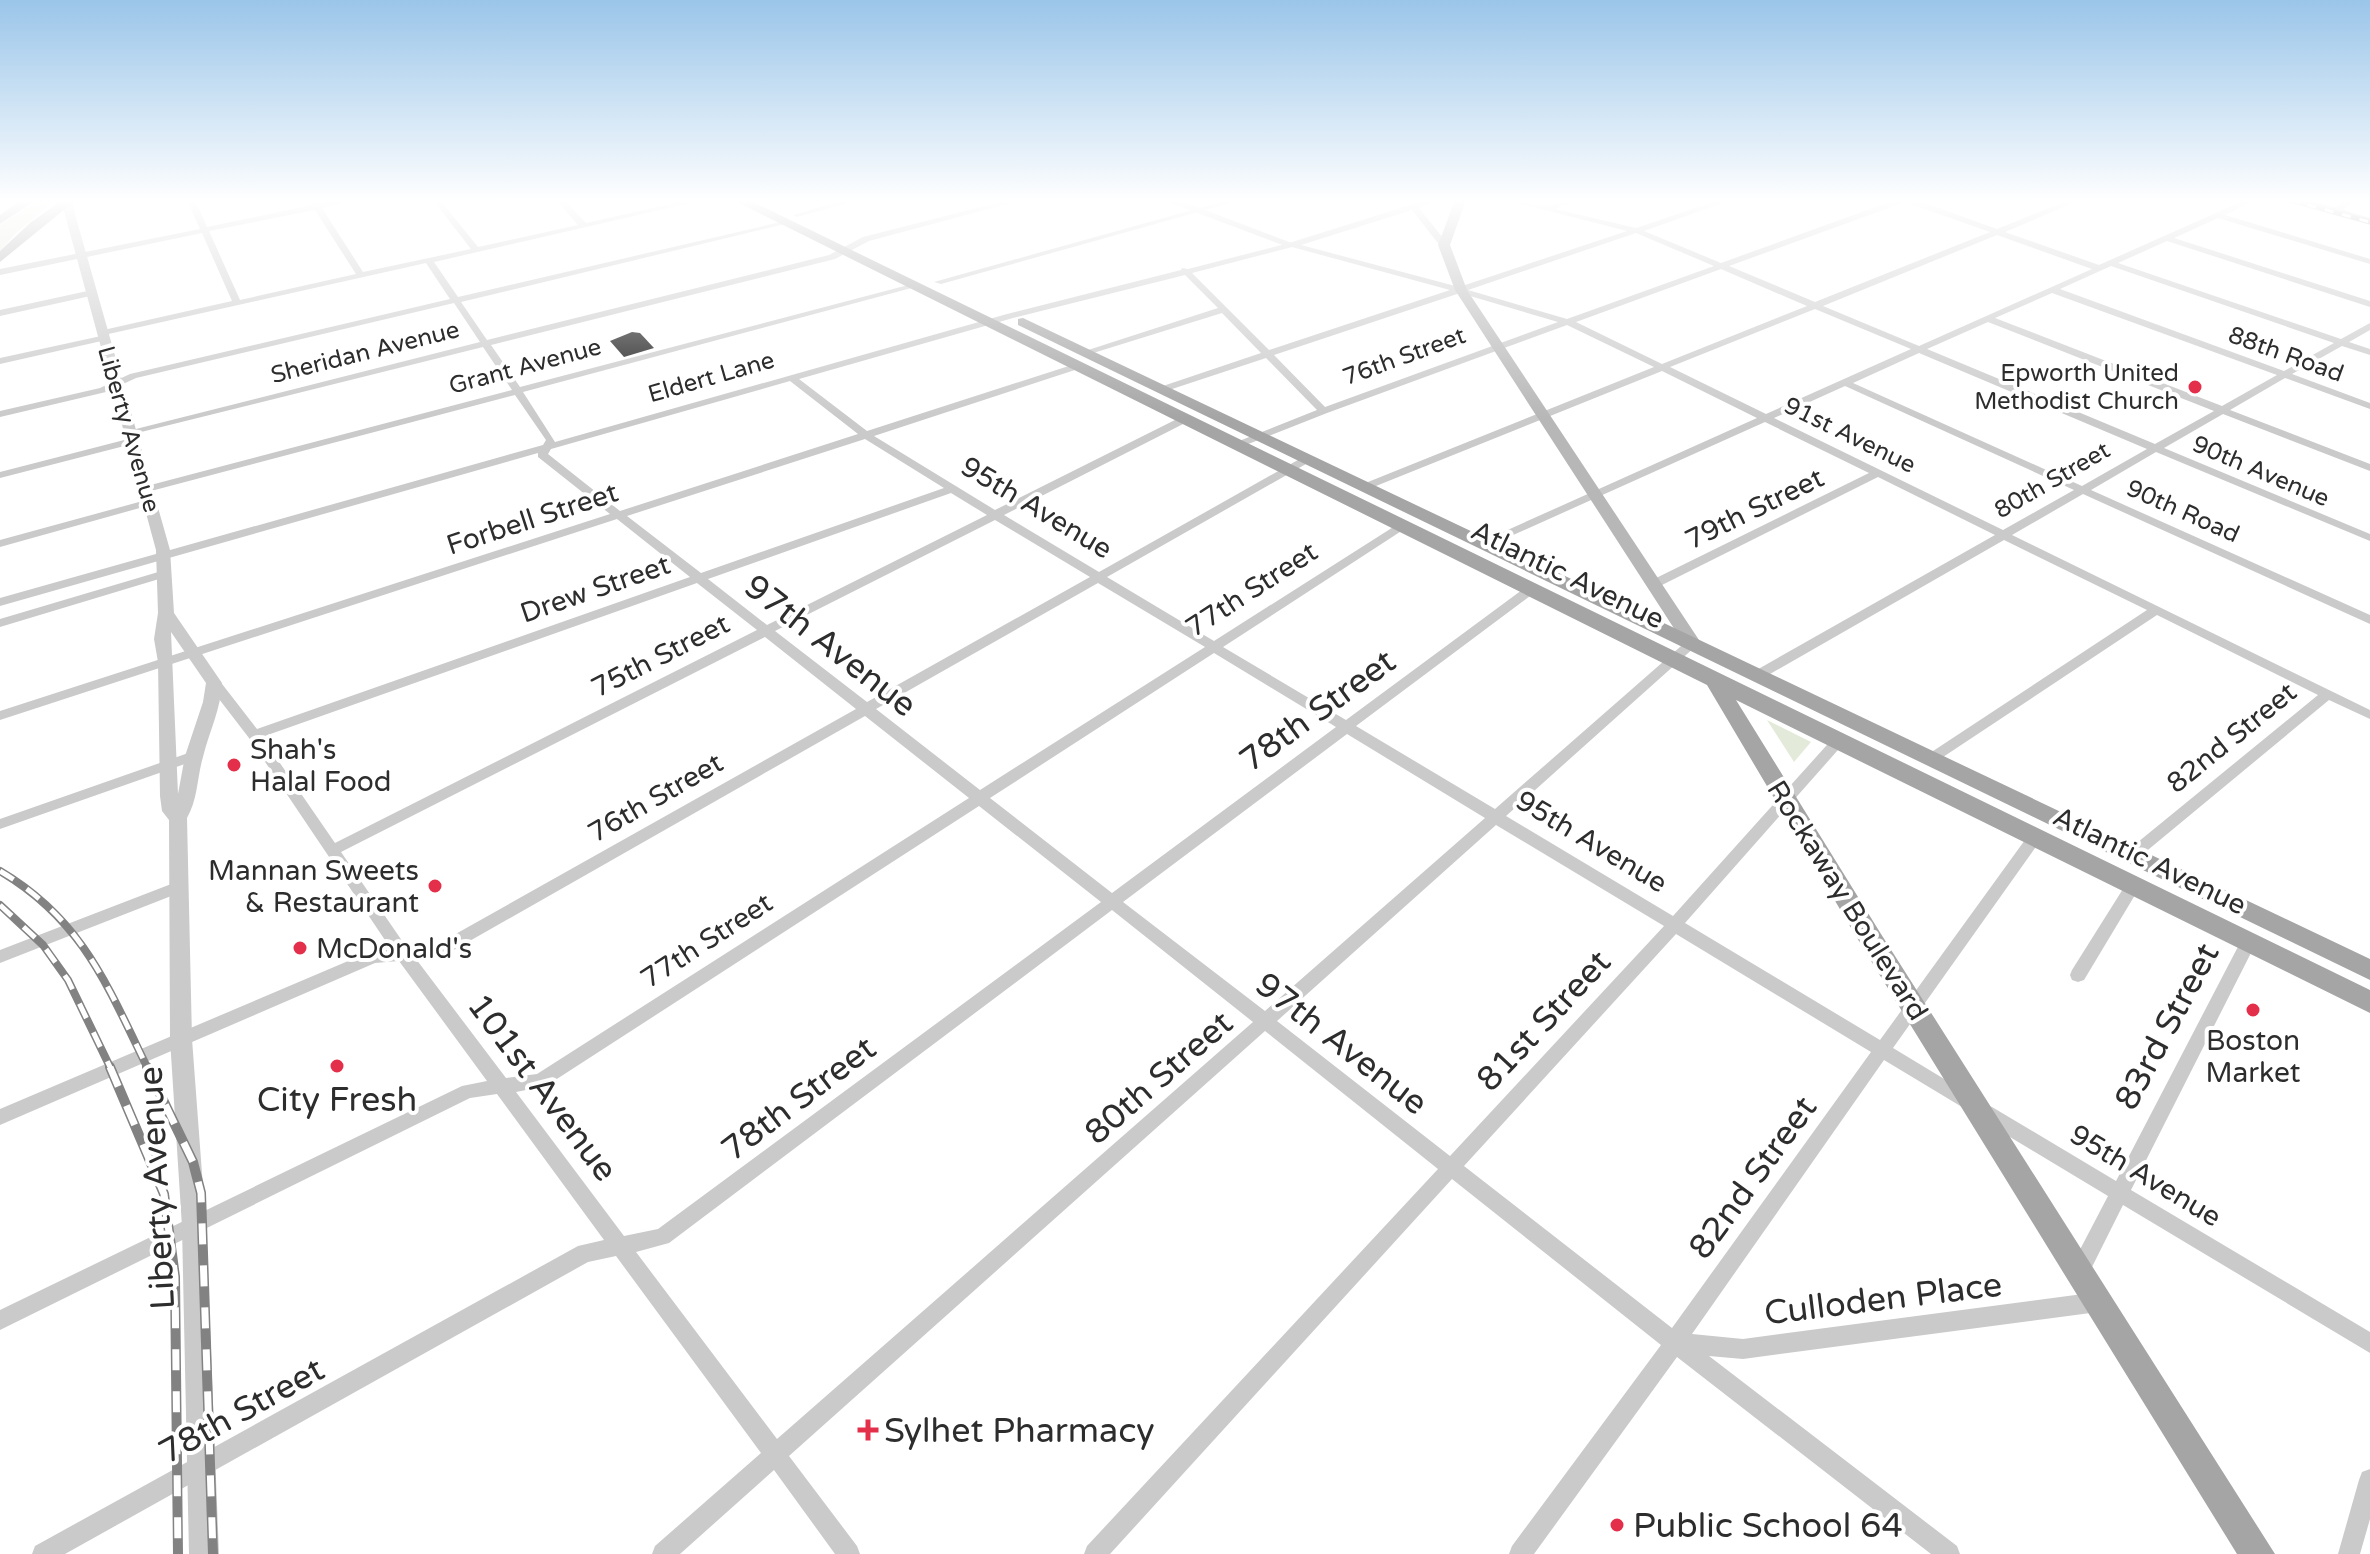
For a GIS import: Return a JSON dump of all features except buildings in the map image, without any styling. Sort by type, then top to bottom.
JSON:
[{"type":"main road","name":"Atlantic Avenue","points":[[892,273],[989,322],[1163,389],[2370,970]]},
{"type":"main road","name":"Atlantic Avenue","points":[[913,273],[1010,316],[1185,419],[2370,1002]]},
{"type":"main road","name":"Rockaway Boulevard","points":[[1454,273],[1461,290],[1692,643],[1785,800],[2257,1554]]},
{"type":"street","name":"Liberty Avenue","points":[[86,273],[163,556],[166,613],[162,639],[166,662],[168,765],[171,811],[178,818]]},
{"type":"street","points":[[223,273],[237,303]]},
{"type":"street","points":[[359,273],[361,276]]},
{"type":"street","points":[[0,361],[377,273]]},
{"type":"street","points":[[437,273],[551,440],[547,447]]},
{"type":"street","points":[[0,414],[103,390],[133,376],[570,273]]},
{"type":"street","name":"Sheridan Avenue","points":[[0,475],[131,436],[769,273]]},
{"type":"street","points":[[938,282],[973,273]]},
{"type":"street","name":"Eldert Lane","points":[[0,602],[791,377],[1175,273]]},
{"type":"street","points":[[1187,273],[1323,411]]},
{"type":"street","name":"91st Avenue","points":[[1395,273],[1568,322],[2370,715]]},
{"type":"street","points":[[1163,389],[1513,273]]},
{"type":"street","name":"76th Street","points":[[1238,445],[1704,273]]},
{"type":"street","name":"90th Avenue","points":[[1738,273],[2370,538]]},
{"type":"street","points":[[1367,486],[1896,273]]},
{"type":"street","points":[[1487,543],[2093,273]]},
{"type":"street","points":[[2137,273],[2370,352]]},
{"type":"street","points":[[2272,273],[2370,304]]},
{"type":"street","name":"Grant Avenue","points":[[0,544],[148,496],[517,391],[915,286]]},
{"type":"street","name":"88th Road","points":[[2053,290],[2370,406]]},
{"type":"street","points":[[0,313],[92,293]]},
{"type":"street","name":"Forbell Street","points":[[0,716],[866,435],[1222,310]]},
{"type":"street","points":[[1989,319],[2370,468]]},
{"type":"street","name":"80th Street","points":[[1758,675],[2370,326]]},
{"type":"street","name":"95th Avenue","points":[[791,377],[866,435],[952,489],[2370,1343]]},
{"type":"street","name":"90th Road","points":[[1846,383],[2370,620]]},
{"type":"street","name":"75th Street","points":[[331,851],[1185,419]]},
{"type":"street","name":"97th Avenue","points":[[547,447],[542,455],[617,516],[1452,1166],[1938,1550]]},
{"type":"street","name":"76th Street","points":[[0,1117],[373,957],[439,951],[1309,458]]},
{"type":"street","name":"79th Street","points":[[1652,585],[1878,473]]},
{"type":"street","name":"Drew Street","points":[[254,735],[952,489]]},
{"type":"street","name":"77th Street","points":[[0,1320],[468,1091],[540,1081],[1402,526]]},
{"type":"street","points":[[0,623],[165,574]]},
{"type":"street","name":"78th Street","points":[[43,1554],[585,1253],[662,1237],[1530,590]]},
{"type":"street","points":[[1932,758],[2156,610]]},
{"type":"street","points":[[166,613],[192,654]]},
{"type":"street","name":"80th Street","points":[[663,1554],[1692,643]]},
{"type":"street","name":"101st Avenue","points":[[192,654],[254,735],[404,954],[849,1554]]},
{"type":"street","name":"Liberty Avenue","points":[[204,1554],[194,1227],[181,1039],[178,818],[184,809],[194,756],[214,695],[214,683]]},
{"type":"street","name":"82nd Street","points":[[2132,855],[2328,694]]},
{"type":"street","name":"81st Street","points":[[1095,1554],[1675,924],[1840,739]]},
{"type":"street","points":[[0,824],[194,756]]},
{"type":"street","name":"82nd Street","points":[[1520,1554],[1675,1343],[2035,837]]},
{"type":"street","points":[[2078,975],[2133,885]]},
{"type":"street","points":[[0,957],[179,887]]},
{"type":"street","name":"83rd Street","points":[[2080,1270],[2248,943]]},
{"type":"street","name":"Culloden Place","points":[[1675,1343],[1743,1349],[2098,1302]]},
{"type":"street","points":[[2349,1554],[2370,1480]]},
{"type":"green space","points":[[1767,720],[1811,742],[1794,762]]},
{"type":"railway","points":[[0,871],[29,890],[73,934],[105,983],[148,1069]]},
{"type":"railway","points":[[0,905],[43,945],[68,980],[111,1069]]},
{"type":"railway","points":[[110,1067],[164,1194],[175,1277],[178,1554]]},
{"type":"railway","points":[[147,1067],[193,1162],[201,1193],[213,1554]]},
{"type":"place","name":"Epworth United Methodist Church","points":[[2195,387]]},
{"type":"place","name":"Shah's Halal Food","points":[[234,765]]},
{"type":"place","name":"Mannan Sweets & Restaurant","points":[[435,886]]},
{"type":"place","name":"McDonald's","points":[[300,948]]},
{"type":"place","name":"Boston Market","points":[[2253,1010]]},
{"type":"place","name":"City Fresh","points":[[337,1066]]},
{"type":"place","name":"Sylhet Pharmacy","points":[[868,1430]]},
{"type":"place","name":"Public School 64","points":[[1617,1525]]}]
